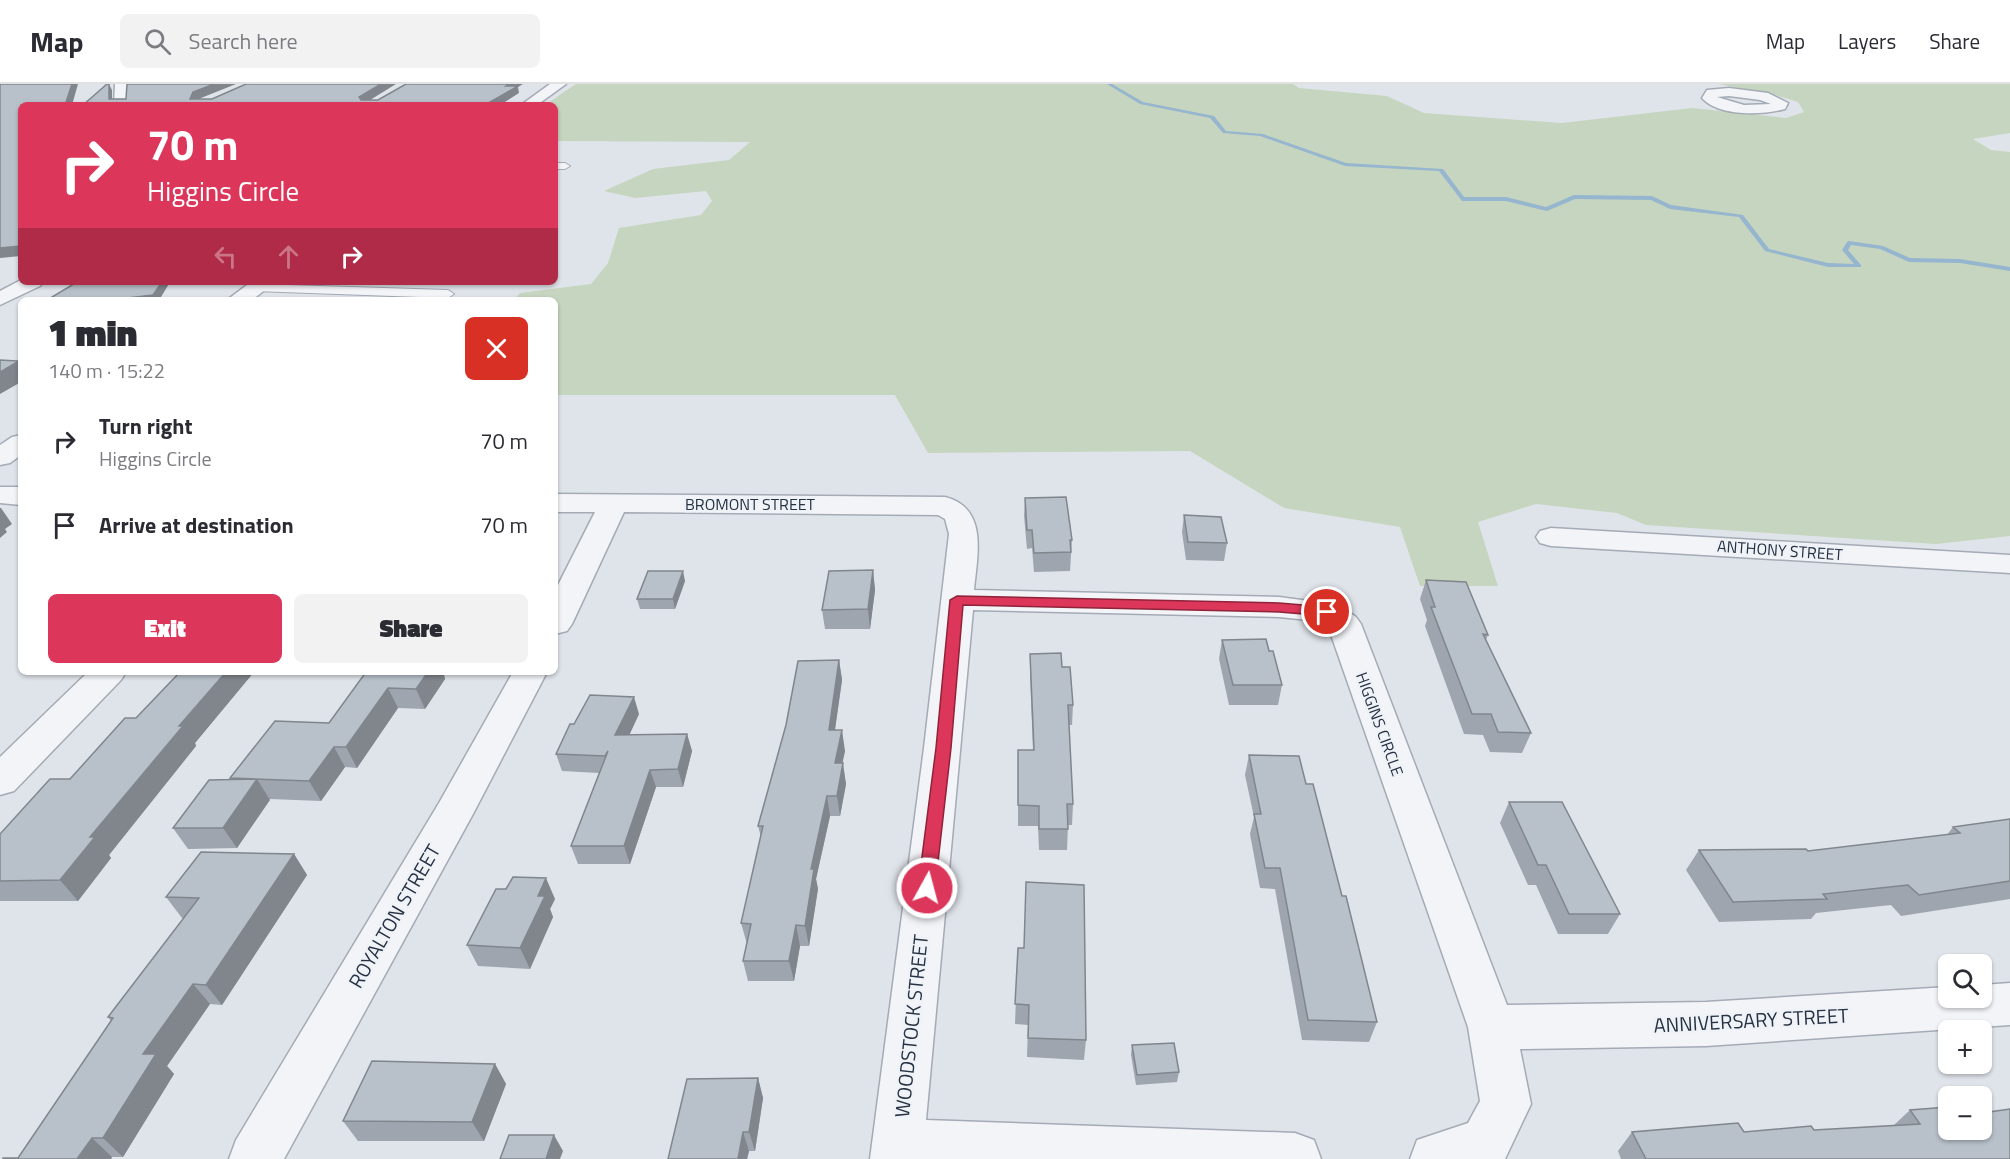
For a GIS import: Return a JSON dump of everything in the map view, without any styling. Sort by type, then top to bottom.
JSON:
[{"type":"street","points":[[121,102],[122,84]]},
{"type":"street","points":[[532,102],[559,84]]},
{"type":"street","points":[[1704,87],[1720,92]]},
{"type":"street","points":[[0,299],[27,285]]},
{"type":"street","points":[[242,297],[260,285]]},
{"type":"street","points":[[0,457],[18,445]]},
{"type":"street","points":[[0,495],[18,496]]},
{"type":"street","name":"BROMONT STREET","points":[[558,503],[945,506]]},
{"type":"street","points":[[558,618],[614,503]]},
{"type":"street","name":"WOODSTOCK STREET","points":[[897,1152],[943,748],[964,534],[958,514],[945,506]]},
{"type":"street","name":"ANTHONY STREET","points":[[1551,537],[2010,564]]},
{"type":"street","name":"HIGGINS CIRCLE","points":[[957,600],[1279,607],[1327,612],[1344,624],[1492,1027],[1506,1104],[1485,1144],[1436,1159]]},
{"type":"street","points":[[0,781],[106,675]]},
{"type":"street","name":"ROYALTON STREET","points":[[255,1159],[453,814],[528,675]]},
{"type":"street","name":"ANNIVERSARY STREET","points":[[1492,1027],[1706,1024],[2010,1004]]},
{"type":"street","points":[[897,1152],[1295,1159]]},
{"type":"lane","points":[[260,285],[448,294]]},
{"type":"green space","points":[[576,84],[1293,84],[1299,88],[1387,96],[1424,113],[1562,123],[1692,108],[1786,118],[1804,112],[1798,102],[1776,95],[1719,84],[2010,84],[2010,133],[1973,139],[1991,150],[2010,152],[2010,536],[1936,544],[1646,525],[1617,513],[1536,504],[1478,522],[1498,586],[1420,586],[1400,527],[1284,508],[1190,451],[928,453],[895,395],[558,395],[558,297],[517,297],[520,293],[591,284],[608,263],[619,228],[701,215],[712,201],[706,191],[635,198],[604,191],[653,169],[729,160],[750,142],[558,141],[558,102],[549,102]]},
{"type":"building","points":[[0,84],[72,84],[66,102],[18,102],[18,246],[0,248]]},
{"type":"building","points":[[107,84],[109,84],[109,99],[126,99],[127,84],[214,84],[193,92],[190,99],[212,99],[246,84],[381,84],[359,97],[361,100],[378,100],[406,84],[509,84],[506,86],[518,86],[490,102],[86,102]]},
{"type":"building","points":[[72,285],[160,285],[153,295],[136,297],[52,297]]},
{"type":"building","points":[[0,360],[18,361],[18,362],[0,372]]},
{"type":"building","points":[[1066,497],[1072,540],[1070,540],[1071,552],[1034,553],[1032,530],[1027,530],[1025,498]]},
{"type":"building","points":[[1184,515],[1221,517],[1227,543],[1188,542]]},
{"type":"building","points":[[873,570],[868,609],[822,610],[829,571]]},
{"type":"building","points":[[648,571],[683,571],[673,599],[637,599]]},
{"type":"building","points":[[1426,580],[1466,582],[1488,635],[1483,634],[1531,733],[1498,732],[1491,714],[1472,714],[1431,607],[1435,607]]},
{"type":"building","points":[[1266,639],[1269,651],[1273,651],[1282,685],[1233,685],[1222,640]]},
{"type":"building","points":[[1061,653],[1062,667],[1070,667],[1073,705],[1068,705],[1073,804],[1067,804],[1068,829],[1039,829],[1039,806],[1018,805],[1018,750],[1034,750],[1030,654]]},
{"type":"building","points":[[839,660],[829,730],[842,730],[835,763],[843,763],[837,796],[827,796],[811,869],[814,869],[805,926],[796,925],[789,961],[743,961],[751,924],[741,923],[763,826],[758,826],[786,725],[798,661]]},
{"type":"building","points":[[177,675],[223,675],[179,726],[183,726],[90,837],[95,837],[60,880],[0,881],[0,834],[50,779],[70,779],[125,718],[136,718]]},
{"type":"building","points":[[364,675],[426,675],[416,689],[388,688],[346,747],[334,747],[309,781],[230,778],[275,721],[329,723]]},
{"type":"building","points":[[590,695],[634,697],[615,735],[687,734],[678,769],[650,770],[624,846],[571,846],[608,751],[605,756],[556,754],[570,724],[574,724]]},
{"type":"building","points":[[1249,755],[1299,756],[1306,784],[1313,784],[1342,896],[1346,896],[1377,1022],[1308,1020],[1280,868],[1265,868],[1254,814],[1261,814]]},
{"type":"building","points":[[257,779],[223,828],[173,828],[209,780]]},
{"type":"building","points":[[1509,802],[1562,802],[1620,914],[1569,914],[1546,865],[1538,865]]},
{"type":"building","points":[[2010,819],[2010,881],[1919,895],[1908,885],[1823,894],[1827,899],[1733,902],[1699,850],[1806,849],[1808,851],[1960,833],[1953,827]]},
{"type":"building","points":[[201,852],[294,854],[206,985],[193,984],[143,1054],[156,1054],[103,1138],[92,1138],[77,1159],[3,1159],[18,1158],[113,1018],[108,1017],[199,898],[166,897]]},
{"type":"building","points":[[513,877],[546,878],[538,896],[545,896],[520,948],[467,945],[496,889],[506,889]]},
{"type":"building","points":[[1026,882],[1084,885],[1086,1040],[1028,1038],[1029,1005],[1015,1004],[1018,948],[1024,948]]},
{"type":"building","points":[[1174,1043],[1179,1072],[1137,1075],[1132,1045]]},
{"type":"building","points":[[372,1061],[495,1064],[472,1122],[343,1121]]},
{"type":"building","points":[[758,1078],[749,1132],[743,1132],[738,1159],[668,1159],[687,1079]]},
{"type":"building","points":[[1938,1108],[1938,1140],[1992,1140],[1992,1112],[2010,1109],[2010,1159],[1646,1159],[1632,1132],[1738,1123],[1744,1132],[1811,1126],[1814,1130],[1920,1124],[1910,1110]]},
{"type":"building","points":[[509,1135],[554,1135],[546,1159],[500,1159]]},
{"type":"waterway","points":[[1109,84],[1142,103],[1212,117],[1225,132],[1261,135],[1345,164],[1441,170],[1462,199],[1506,199],[1547,209],[1574,197],[1652,198],[1670,207],[1741,216],[1767,250],[1828,265],[1859,266],[1845,250],[1849,243],[1881,247],[1909,260],[1960,261],[2010,269]]},
{"type":"route","points":[[927,888],[957,600],[1279,607],[1327,612]]}]
